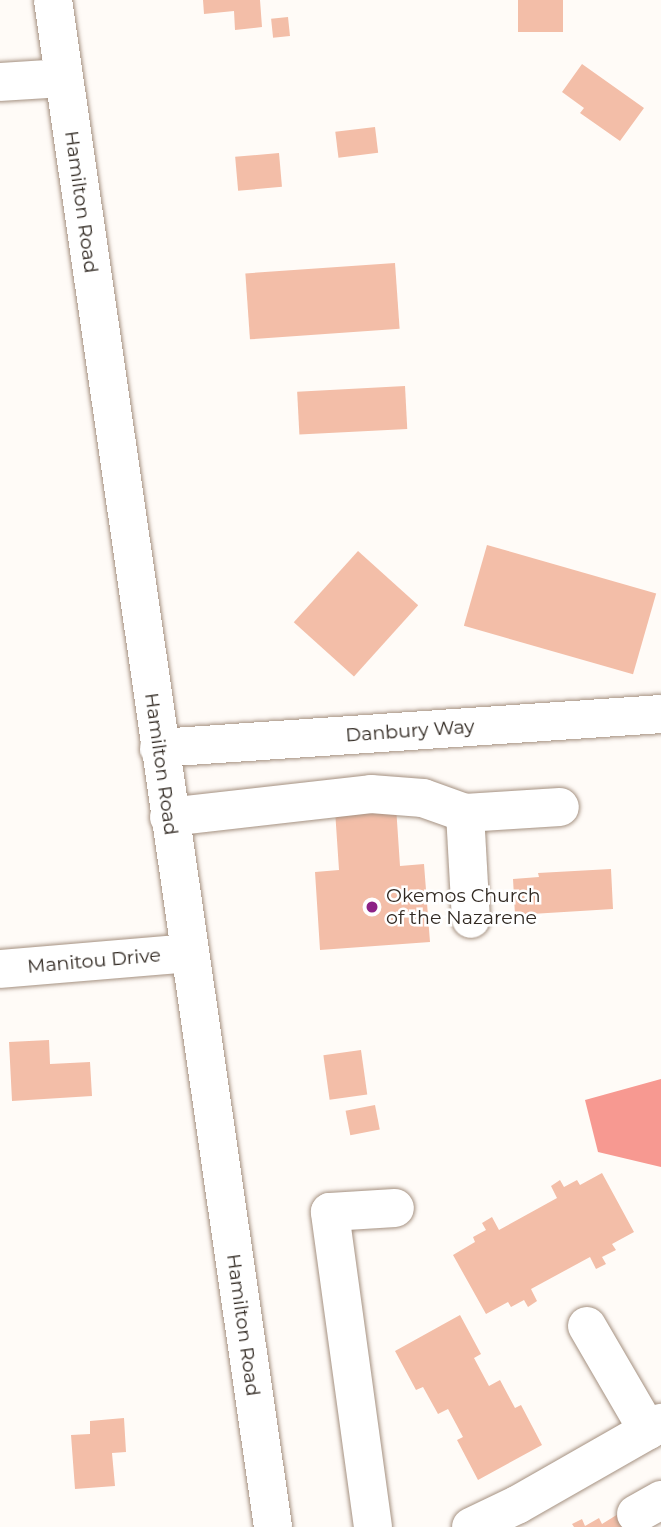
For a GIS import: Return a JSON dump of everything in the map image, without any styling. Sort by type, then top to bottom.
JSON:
[{"type":"street","name":"Hamilton Road","points":[[53,0],[272,1527]]},
{"type":"street","points":[[0,82],[64,78]]},
{"type":"street","name":"Danbury Way","points":[[159,748],[661,714]]},
{"type":"street","points":[[169,817],[371,793],[423,798],[465,813],[560,807]]},
{"type":"street","points":[[465,813],[471,919]]},
{"type":"street","name":"Manitou Drive","points":[[0,969],[189,953]]},
{"type":"street","points":[[373,1527],[330,1212],[395,1208]]},
{"type":"street","points":[[471,1527],[517,1506],[654,1427],[587,1326]]},
{"type":"shaded area","points":[[661,1079],[661,1167],[598,1152],[585,1100]]},
{"type":"building","points":[[203,0],[260,0],[262,27],[235,30],[234,11],[204,14]]},
{"type":"building","points":[[518,0],[563,0],[563,32],[518,32]]},
{"type":"building","points":[[288,17],[290,36],[273,38],[271,19]]},
{"type":"building","points":[[582,64],[644,108],[620,141],[580,113],[584,108],[562,92]]},
{"type":"building","points":[[375,127],[378,153],[338,158],[335,132]]},
{"type":"building","points":[[279,153],[282,187],[238,191],[235,157]]},
{"type":"building","points":[[395,263],[400,329],[250,339],[245,273]]},
{"type":"building","points":[[405,386],[407,429],[299,435],[297,392]]},
{"type":"building","points":[[487,545],[656,594],[633,674],[464,626]]},
{"type":"building","points":[[358,551],[418,605],[354,677],[294,622]]},
{"type":"building","name":"Okemos Church of the Nazarene","points":[[396,806],[400,866],[424,864],[430,942],[320,950],[315,872],[339,870],[335,810]]},
{"type":"building","points":[[611,869],[613,909],[515,915],[513,879],[539,877],[538,873]]},
{"type":"building","points":[[49,1040],[50,1064],[90,1062],[92,1096],[12,1101],[9,1042]]},
{"type":"building","points":[[361,1050],[367,1095],[330,1100],[323,1055]]},
{"type":"building","points":[[375,1105],[380,1130],[350,1135],[346,1111]]},
{"type":"building","points":[[602,1173],[634,1232],[612,1244],[616,1250],[602,1257],[606,1264],[596,1269],[590,1257],[531,1289],[537,1301],[528,1307],[524,1300],[511,1307],[508,1302],[486,1314],[453,1255],[475,1242],[473,1237],[486,1230],[482,1223],[492,1217],[499,1230],[557,1198],[551,1186],[560,1180],[564,1187],[577,1180],[580,1185]]},
{"type":"building","points":[[460,1315],[481,1354],[474,1358],[489,1386],[500,1380],[515,1408],[521,1405],[542,1445],[478,1480],[457,1440],[463,1437],[448,1409],[438,1414],[423,1387],[416,1390],[395,1351]]},
{"type":"building","points":[[124,1418],[126,1452],[112,1453],[115,1486],[75,1489],[71,1435],[90,1434],[90,1421]]},
{"type":"building","points":[[623,1511],[632,1527],[574,1527],[572,1524],[582,1519],[585,1526],[599,1518],[602,1524]]},
{"type":"place","name":"Okemos Church of the Nazarene","points":[[372,907]]}]
